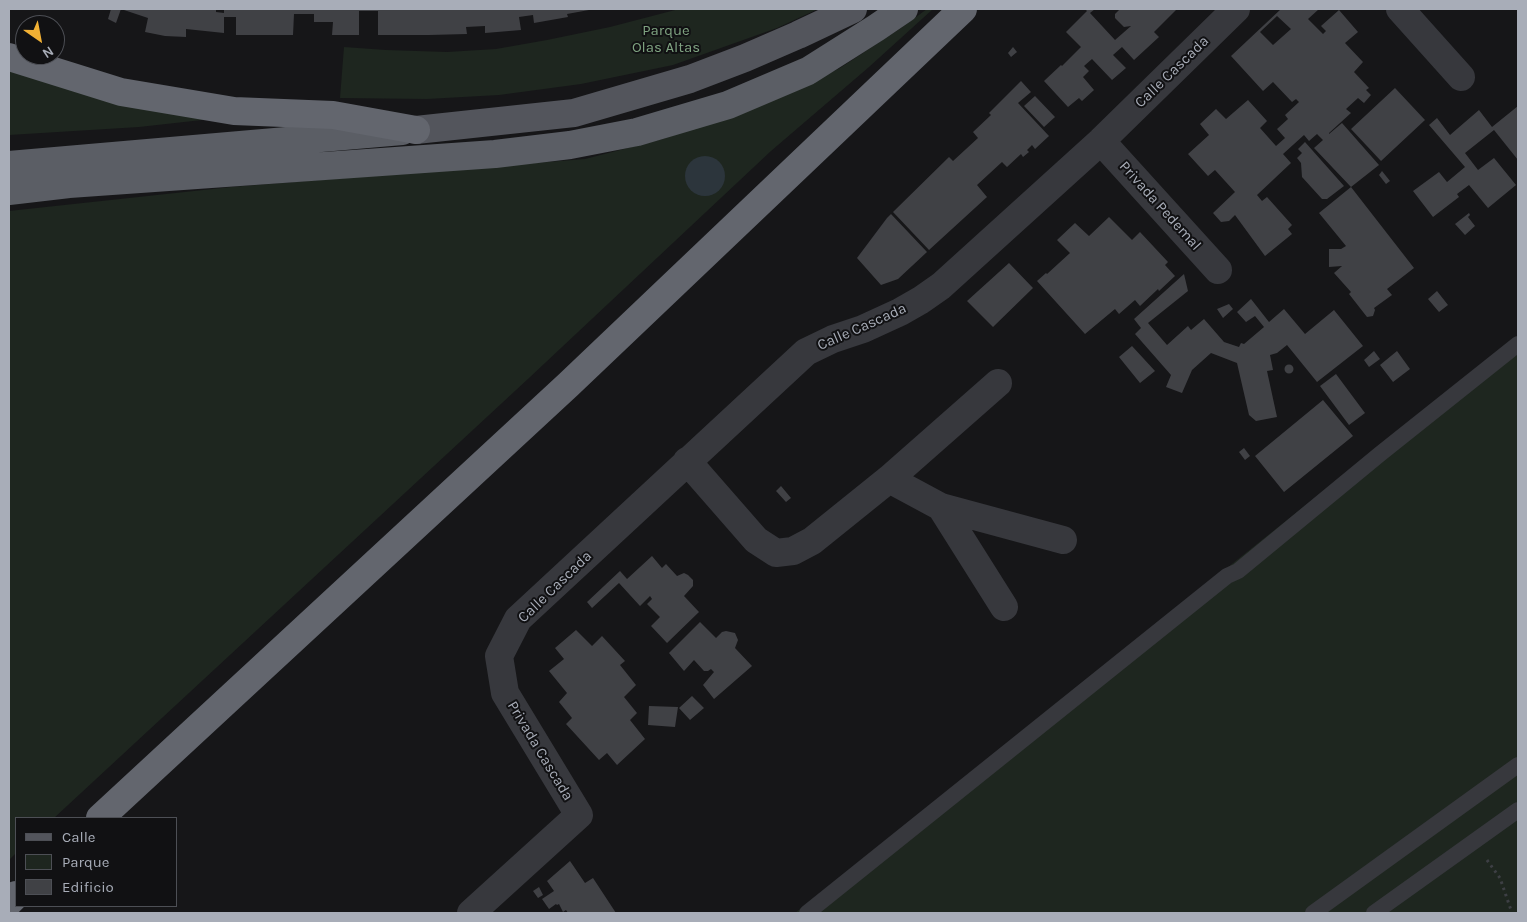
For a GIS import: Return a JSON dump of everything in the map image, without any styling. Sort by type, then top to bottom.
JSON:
[{"type":"highway","points":[[9,191],[79,183],[495,154],[570,145],[637,132],[728,105],[808,71],[904,9]]},
{"type":"highway","points":[[101,817],[568,385],[963,9]]},
{"type":"highway","points":[[9,57],[120,92],[234,111],[333,115],[416,130]]},
{"type":"highway","points":[[9,165],[416,130]]},
{"type":"main road","points":[[416,130],[574,113],[690,79],[772,46],[853,9]]},
{"type":"street","name":"Calle Cascada","points":[[499,656],[518,619],[806,352],[900,312],[922,300],[941,286],[1101,141],[1236,9]]},
{"type":"street","points":[[1400,9],[1461,77]]},
{"type":"street","name":"Privada Pedemal","points":[[1101,141],[1218,270]]},
{"type":"street","points":[[687,461],[756,540],[776,553],[793,551],[812,541],[889,479],[998,383]]},
{"type":"street","points":[[889,479],[941,507],[1063,540]]},
{"type":"street","points":[[941,507],[1004,607]]},
{"type":"street","name":"Privada Cascada","points":[[471,913],[579,815],[505,693],[499,656]]},
{"type":"lane","points":[[808,913],[1227,576],[1238,572],[1380,454],[1518,344]]},
{"type":"lane","points":[[1313,913],[1518,765]]},
{"type":"lane","points":[[1374,913],[1518,810]]},
{"type":"path","points":[[1474,842],[1500,878],[1512,913]]},
{"type":"green space","name":"Parque Olas Altas","points":[[679,9],[818,9],[777,28],[673,65],[581,84],[499,95],[427,99],[340,98],[344,47],[447,52],[496,49],[610,27]]},
{"type":"green space","points":[[927,9],[933,9],[771,151],[55,817],[15,817],[15,854],[9,860],[9,211],[231,187],[585,159],[663,139],[790,93],[840,68]]},
{"type":"green space","points":[[9,68],[211,119],[139,127],[9,135]]},
{"type":"green space","points":[[1518,336],[1518,913],[795,913],[1481,365]]},
{"type":"shaded area","points":[[701,156],[709,156],[716,159],[722,165],[725,176],[722,187],[716,193],[709,196],[701,196],[694,193],[688,187],[685,180],[685,172],[688,165],[694,159]]},
{"type":"building","points":[[111,9],[121,9],[116,23],[108,19]]},
{"type":"building","points":[[121,9],[216,9],[216,12],[224,13],[224,9],[589,10],[567,14],[568,17],[534,23],[533,15],[519,17],[521,30],[485,33],[485,26],[466,27],[467,34],[429,35],[378,35],[378,11],[359,11],[359,35],[332,35],[333,22],[314,22],[314,14],[294,14],[293,35],[236,35],[236,17],[224,17],[224,33],[186,29],[186,37],[165,36],[145,32],[148,18]]},
{"type":"building","points":[[1085,9],[1095,9],[1090,13],[1115,40],[1131,26],[1124,27],[1115,18],[1115,14],[1120,9],[1176,10],[1154,32],[1159,37],[1134,60],[1122,47],[1113,55],[1126,68],[1112,80],[1092,59],[1084,66],[1089,71],[1083,77],[1094,90],[1082,101],[1079,98],[1068,107],[1044,81],[1081,47],[1066,32],[1087,11]]},
{"type":"building","points":[[1281,9],[1319,9],[1308,19],[1323,34],[1326,31],[1321,26],[1339,10],[1358,32],[1345,43],[1363,62],[1354,72],[1369,88],[1366,90],[1371,95],[1364,103],[1358,98],[1346,109],[1351,113],[1329,134],[1342,123],[1379,165],[1351,187],[1314,148],[1323,140],[1317,134],[1309,141],[1304,135],[1283,154],[1291,163],[1257,195],[1262,201],[1267,197],[1292,225],[1288,229],[1292,234],[1265,256],[1235,215],[1229,221],[1221,222],[1213,213],[1235,192],[1215,170],[1208,176],[1188,154],[1209,135],[1200,124],[1216,109],[1226,119],[1248,100],[1267,121],[1260,128],[1276,146],[1285,138],[1277,129],[1288,119],[1285,115],[1299,102],[1296,99],[1292,102],[1273,82],[1263,91],[1231,56]],"holes":[[[1277,16],[1291,29],[1273,45],[1260,32]]]},
{"type":"building","points":[[1013,47],[1017,52],[1011,57],[1008,53]]},
{"type":"building","points":[[1021,81],[1031,92],[1018,103],[1049,136],[1035,149],[1032,145],[1027,150],[1029,152],[1023,157],[1021,154],[1007,167],[1002,162],[977,185],[987,197],[929,250],[893,212],[949,157],[953,161],[978,138],[973,132]]},
{"type":"building","points":[[1395,88],[1425,120],[1381,161],[1351,129]]},
{"type":"building","points":[[1035,96],[1055,117],[1044,127],[1024,106]]},
{"type":"building","points":[[1518,106],[1518,160],[1494,130],[1465,153],[1478,170],[1494,158],[1516,185],[1488,208],[1469,185],[1457,194],[1459,197],[1433,217],[1413,191],[1439,172],[1447,182],[1465,167],[1429,125],[1437,118],[1450,135],[1479,110],[1492,127]]},
{"type":"building","points":[[1305,142],[1344,186],[1327,199],[1322,199],[1302,177],[1301,163],[1297,158],[1302,153],[1298,149]]},
{"type":"building","points":[[1382,171],[1390,181],[1386,184],[1379,175]]},
{"type":"building","points":[[1351,187],[1414,268],[1387,289],[1392,295],[1374,308],[1373,316],[1367,317],[1349,294],[1351,292],[1334,273],[1342,266],[1329,267],[1329,249],[1341,249],[1346,246],[1319,213]]},
{"type":"building","points":[[1469,213],[1468,217],[1475,226],[1465,235],[1455,224]]},
{"type":"building","points":[[891,214],[927,252],[898,279],[881,285],[857,258]]},
{"type":"building","points":[[1109,217],[1132,240],[1140,232],[1168,262],[1165,265],[1175,276],[1140,306],[1135,300],[1119,314],[1115,309],[1085,334],[1037,281],[1070,253],[1057,240],[1075,223],[1089,236]]},
{"type":"building","points":[[1009,263],[1033,288],[993,327],[967,301]]},
{"type":"building","points":[[1184,274],[1188,291],[1148,323],[1167,345],[1188,326],[1191,330],[1204,319],[1224,342],[1239,347],[1241,343],[1244,344],[1264,327],[1255,316],[1246,322],[1237,312],[1251,299],[1269,322],[1284,309],[1305,334],[1334,310],[1363,346],[1317,382],[1287,345],[1277,353],[1270,355],[1273,370],[1267,371],[1277,417],[1256,421],[1249,415],[1237,363],[1211,353],[1192,370],[1182,393],[1166,387],[1171,375],[1135,334],[1141,328],[1134,319]]},
{"type":"building","points":[[1437,291],[1448,305],[1439,312],[1428,299]]},
{"type":"building","points":[[1229,304],[1233,309],[1223,318],[1217,309]]},
{"type":"building","points":[[1132,346],[1155,371],[1140,383],[1119,357]]},
{"type":"building","points":[[1374,351],[1380,359],[1369,367],[1364,360]]},
{"type":"building","points":[[1397,351],[1410,369],[1393,382],[1380,365]]},
{"type":"building","points":[[1289,365],[1293,369],[1289,373],[1285,369]]},
{"type":"building","points":[[1336,374],[1365,413],[1349,425],[1320,386]]},
{"type":"building","points":[[1323,400],[1353,436],[1284,492],[1255,456]]},
{"type":"building","points":[[1244,448],[1250,456],[1245,460],[1239,452]]},
{"type":"building","points":[[781,486],[791,498],[786,502],[776,491]]},
{"type":"building","points":[[652,556],[662,568],[666,564],[677,576],[684,573],[693,580],[693,586],[684,596],[699,612],[667,643],[651,626],[660,617],[647,604],[652,599],[650,596],[640,606],[619,583],[592,608],[587,602],[620,571],[627,579]]},
{"type":"building","points":[[700,622],[716,638],[722,632],[735,633],[738,640],[735,648],[752,666],[714,699],[703,685],[714,672],[711,669],[704,671],[694,660],[684,671],[669,653]]},
{"type":"building","points":[[576,630],[592,646],[602,636],[625,661],[620,665],[636,685],[624,697],[637,713],[630,720],[645,739],[617,765],[607,753],[599,760],[566,724],[572,718],[559,702],[567,693],[549,671],[564,659],[555,648]]},
{"type":"building","points":[[692,696],[704,708],[690,720],[679,708]]},
{"type":"building","points":[[649,706],[678,707],[675,727],[648,725]]},
{"type":"building","points":[[570,861],[585,883],[593,878],[616,913],[568,913],[566,910],[563,912],[559,904],[549,909],[542,899],[554,891],[547,881]]},
{"type":"building","points":[[539,887],[543,895],[538,898],[533,891]]}]
